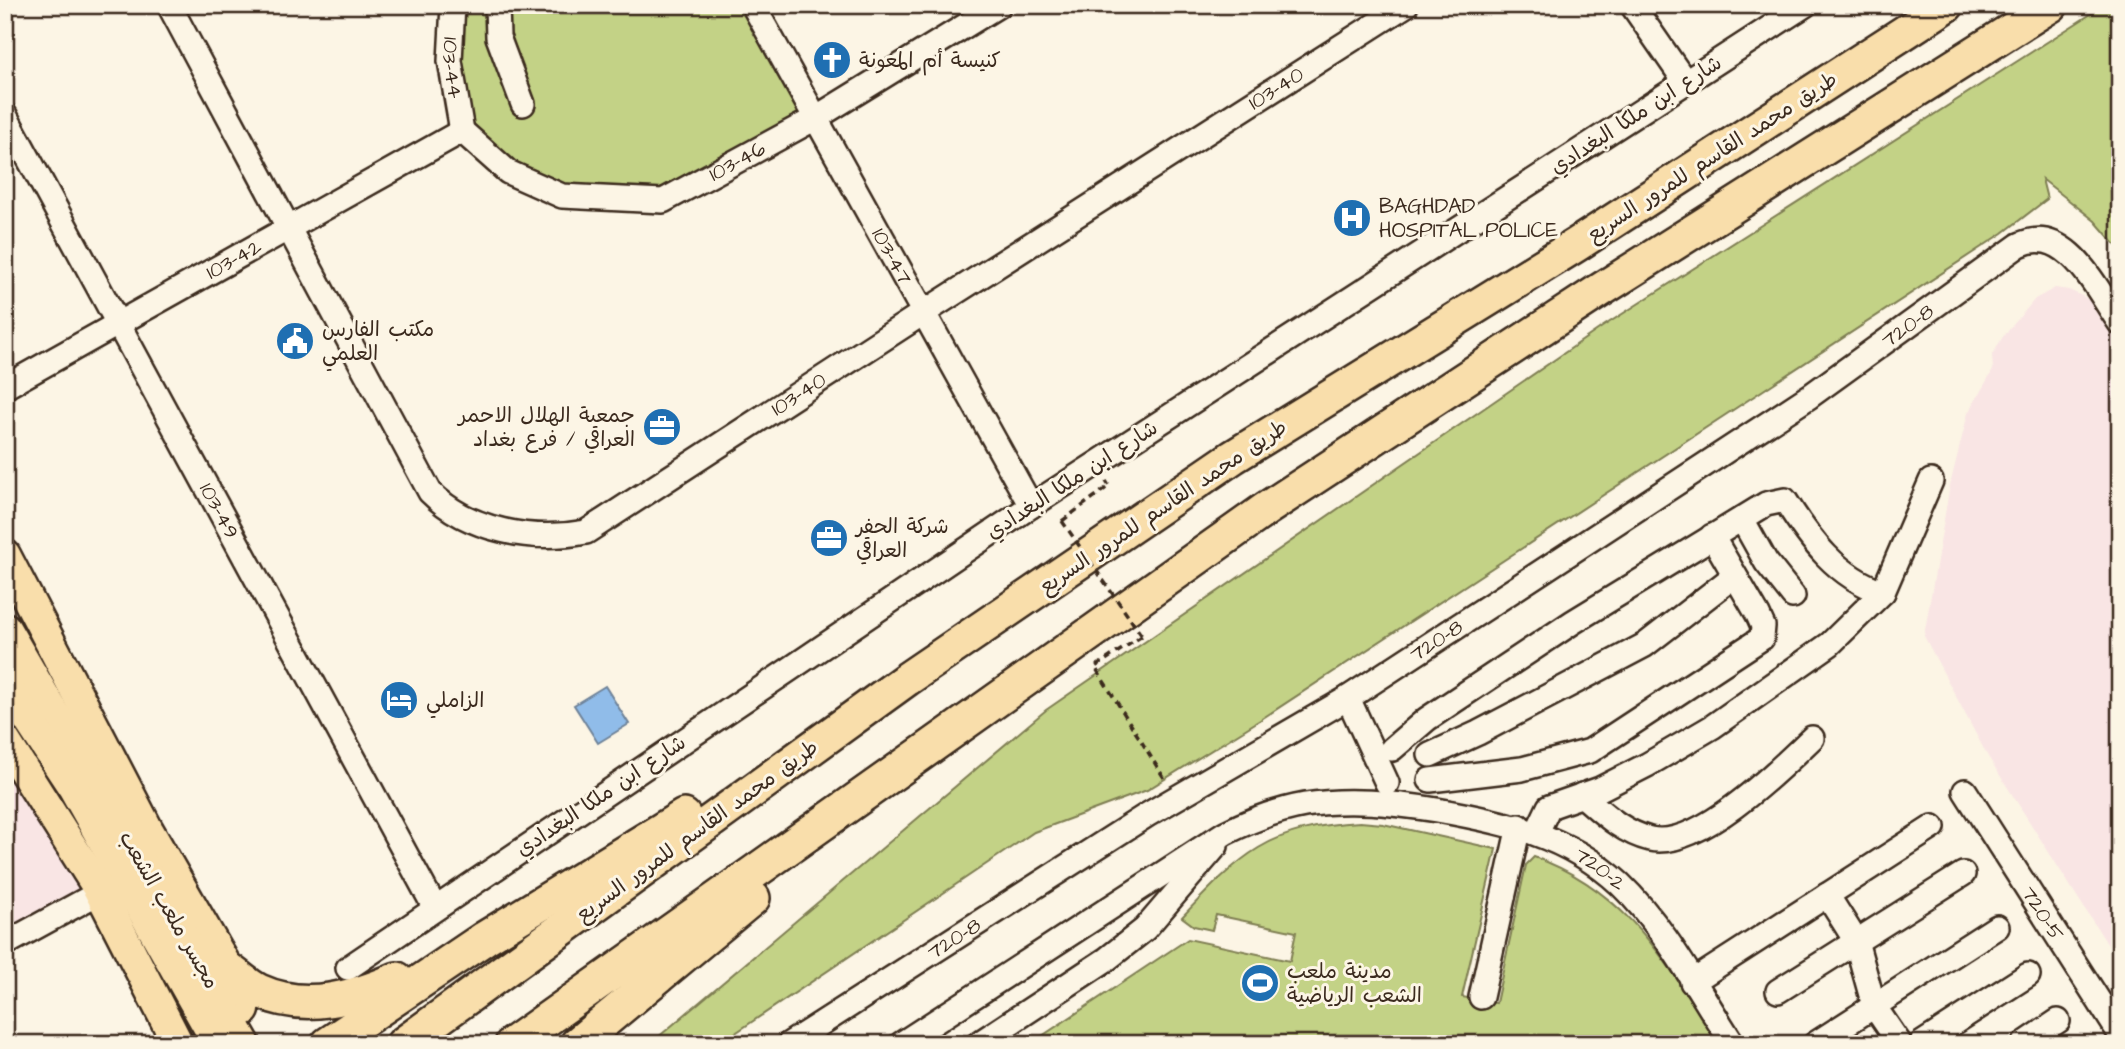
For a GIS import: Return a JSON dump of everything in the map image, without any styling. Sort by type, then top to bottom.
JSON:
[{"type":"highway","name":"طريق محمد القاسم للمرور السريع","points":[[403,1044],[907,679],[1233,457],[1576,244],[1947,5]]},
{"type":"highway","points":[[512,1044],[1266,509],[1599,291],[2051,5]]},
{"type":"highway","points":[[328,1044],[485,938],[907,679]]},
{"type":"highway","points":[[577,1044],[951,734]]},
{"type":"highway","points":[[228,969],[259,991],[300,1001],[331,1000],[359,996],[485,938]]},
{"type":"main road","points":[[5,555],[148,830],[228,969],[244,1010]]},
{"type":"main road","points":[[5,600],[83,782]]},
{"type":"main road","points":[[5,628],[83,782]]},
{"type":"main road","points":[[5,684],[83,782]]},
{"type":"main road","points":[[5,741],[100,892],[178,1044]]},
{"type":"main road","name":"مجسر ملعب الشعب","points":[[83,782],[218,1044]]},
{"type":"main road","name":"مجسر ملعب الشعب","points":[[83,782],[245,1044]]},
{"type":"street","name":"103-40","points":[[169,5],[430,492],[446,508],[483,525],[562,537],[586,533],[923,313],[1406,5]]},
{"type":"street","name":"103-44","points":[[453,5],[450,61],[462,131]]},
{"type":"street","points":[[497,5],[498,37],[523,104]]},
{"type":"street","name":"103-47","points":[[753,5],[1031,506]]},
{"type":"street","name":"103-46","points":[[462,131],[508,172],[562,197],[663,201],[814,119],[999,5]]},
{"type":"street","points":[[1632,5],[1686,83]]},
{"type":"street","name":"شارع ابن ملكا البغدادي","points":[[348,968],[1031,506],[1805,5]]},
{"type":"street","name":"103-49","points":[[5,114],[435,908]]},
{"type":"street","name":"103-42","points":[[5,387],[462,131]]},
{"type":"street","name":"720-8","points":[[789,1044],[1176,798],[1348,698],[1810,396],[2019,245],[2042,239],[2063,247],[2120,323]]},
{"type":"street","points":[[1481,997],[1528,829],[1549,807],[1628,775],[1712,727],[1789,675],[1861,617],[1883,592],[1900,560],[1931,481]]},
{"type":"street","points":[[1392,749],[1438,711],[1766,504],[1785,500],[1808,536],[1836,566],[1853,579],[1883,592]]},
{"type":"street","points":[[1742,519],[1766,562],[1793,596]]},
{"type":"street","points":[[1430,780],[1522,769],[1567,759],[1611,739],[1762,638],[1763,626],[1712,536]]},
{"type":"street","points":[[1430,755],[1478,733],[1645,645],[1734,576]]},
{"type":"street","points":[[901,1044],[1229,831],[1277,811],[1390,793],[1348,698]]},
{"type":"street","points":[[1582,795],[1630,833],[1653,840],[1675,838],[1707,824],[1781,768],[1812,738]]},
{"type":"street","points":[[1611,739],[1628,775]]},
{"type":"street","name":"720-5","points":[[1965,791],[2120,1034]]},
{"type":"street","name":"720-2","points":[[1390,793],[1528,829],[1569,846],[1620,884],[1642,908],[1733,1044]]},
{"type":"street","points":[[1692,982],[1933,827]]},
{"type":"street","points":[[978,1044],[1107,959],[1145,929],[1229,831]]},
{"type":"street","points":[[1778,991],[1963,874]]},
{"type":"street","points":[[5,944],[100,892]]},
{"type":"street","points":[[1827,895],[1856,941],[1874,1006],[1900,1044]]},
{"type":"street","points":[[1815,1044],[1997,927]]},
{"type":"street","points":[[1921,1044],[2028,975]]},
{"type":"street","points":[[2024,1044],[2058,1021]]},
{"type":"path","points":[[1109,486],[1062,521],[1142,635],[1095,667],[1176,798]]},
{"type":"shaded area","points":[[2055,288],[2069,290],[2099,304],[2120,334],[2120,964],[1987,755],[1924,636],[1950,485],[1968,413],[1993,370],[1992,356],[2002,338],[2035,299]]},
{"type":"shaded area","points":[[5,741],[89,895],[5,941]]},
{"type":"green space","points":[[445,5],[748,5],[802,112],[753,152],[663,201],[562,196],[462,131]]},
{"type":"green space","points":[[2105,5],[2120,5],[2120,250],[2095,221],[2042,179],[2047,199],[2003,233],[1260,720],[1147,790],[1034,832],[719,1044],[650,1044],[1046,710],[1602,327]]},
{"type":"green space","points":[[1360,822],[1383,824],[1496,849],[1462,997],[1496,1003],[1526,865],[1534,857],[1567,871],[1621,910],[1663,959],[1721,1044],[1030,1044],[1188,939],[1290,961],[1296,932],[1216,915],[1212,930],[1194,926],[1182,917],[1222,876],[1259,848],[1302,830]]},
{"type":"water","points":[[605,686],[629,724],[598,743],[574,705]]},
{"type":"place","name":"كنيسة أم المعونة","points":[[832,60]]},
{"type":"place","name":"BAGHDAD HOSPITAL POLICE","points":[[1352,218]]},
{"type":"place","name":"مكتب الفارس العلمي","points":[[295,341]]},
{"type":"place","name":"جمعية الهلال الاحمر العراقي / فرع بغداد","points":[[662,427]]},
{"type":"place","name":"شركة الحفر العراقي","points":[[829,538]]},
{"type":"place","name":"الزاملي","points":[[399,700]]},
{"type":"place","name":"مدينة ملعب الشعب الرياضية","points":[[1260,983]]}]
